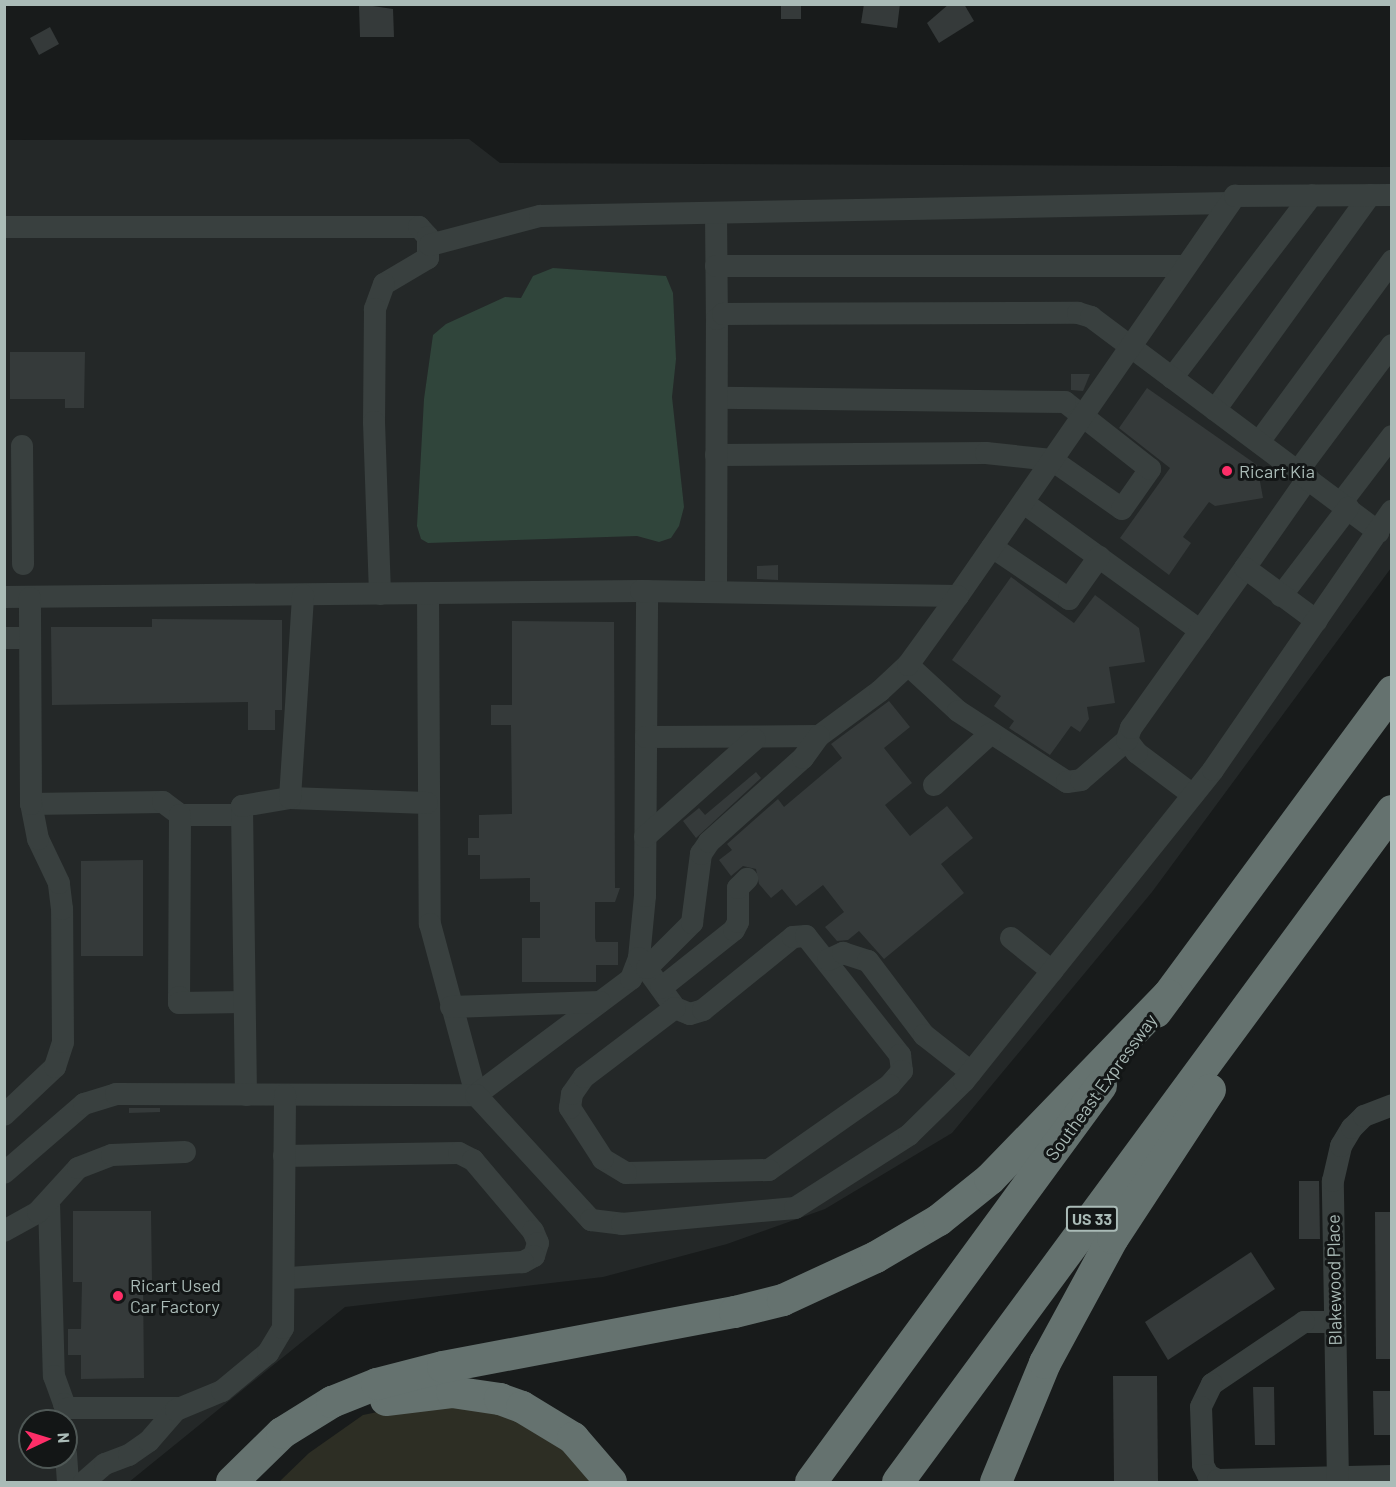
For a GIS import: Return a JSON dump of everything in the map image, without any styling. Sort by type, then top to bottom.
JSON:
[{"type":"highway","name":"Southeast Expressway","points":[[810,1482],[1392,692]]},
{"type":"highway","name":"US 33","points":[[898,1482],[1392,811]]},
{"type":"highway","points":[[996,1482],[1044,1363],[1107,1248],[1241,1040],[1286,955]]},
{"type":"highway","points":[[232,1482],[282,1433],[332,1402],[377,1384],[443,1367],[725,1315],[783,1300],[876,1257],[939,1220],[990,1179],[1168,995]]},
{"type":"highway","points":[[255,1482],[306,1439],[346,1415],[402,1396],[452,1392],[500,1399],[539,1414],[573,1438],[611,1482]]},
{"type":"lane","points":[[4,1173],[84,1104],[116,1094],[476,1095],[632,979],[643,963],[692,923],[701,854],[709,842],[803,758],[819,736],[908,665],[1024,502],[1235,195],[1381,195]]},
{"type":"lane","points":[[1173,378],[1312,195]]},
{"type":"lane","points":[[1215,410],[1381,195]]},
{"type":"lane","points":[[430,245],[540,216],[1230,203]]},
{"type":"lane","points":[[716,213],[716,592]]},
{"type":"lane","points":[[4,227],[418,226],[430,245],[428,258],[384,284],[375,309],[374,422],[380,594]]},
{"type":"lane","points":[[1259,442],[1392,261]]},
{"type":"lane","points":[[716,266],[1186,266]]},
{"type":"lane","points":[[717,319],[723,314],[1078,313],[1091,316],[1378,532]]},
{"type":"lane","points":[[908,665],[958,711],[990,734],[1068,782],[1081,780],[1127,740],[1131,728],[1245,568],[1303,475],[1392,345]]},
{"type":"lane","points":[[716,454],[986,453],[1052,460],[1122,509],[1150,469],[1065,402],[717,398]]},
{"type":"lane","points":[[1281,596],[1392,436]]},
{"type":"lane","points":[[22,446],[23,564]]},
{"type":"lane","points":[[1024,502],[1201,631]]},
{"type":"lane","points":[[428,594],[427,803],[432,942],[476,1095],[591,1220],[622,1224],[795,1208],[909,1135],[971,1072],[1193,795],[1392,511]]},
{"type":"lane","points":[[992,547],[1069,599],[1099,557]]},
{"type":"lane","points":[[1245,568],[1317,621]]},
{"type":"lane","points":[[647,591],[643,963],[675,1008],[690,1014],[703,1010],[793,937],[806,936],[828,960],[900,1055],[902,1071],[890,1085],[769,1170],[626,1173],[603,1159],[570,1108],[572,1094],[584,1077],[675,1008]]},
{"type":"lane","points":[[4,597],[647,591],[958,596]]},
{"type":"lane","points":[[290,798],[303,595]]},
{"type":"lane","points":[[4,1115],[55,1067],[63,1042],[62,909],[59,884],[38,839],[31,804],[30,598]]},
{"type":"lane","points":[[4,638],[29,638]]},
{"type":"lane","points":[[934,785],[990,734]]},
{"type":"lane","points":[[646,737],[755,739],[819,736]]},
{"type":"lane","points":[[645,837],[755,739]]},
{"type":"lane","points":[[1127,740],[1137,753],[1193,795]]},
{"type":"lane","points":[[246,1095],[242,806],[290,798],[427,803]]},
{"type":"lane","points":[[31,804],[163,802],[180,815],[242,815]]},
{"type":"lane","points":[[180,815],[179,1003],[244,1002]]},
{"type":"lane","points":[[661,988],[734,930],[738,922],[738,888],[747,879]]},
{"type":"lane","points":[[1011,938],[1052,971]]},
{"type":"lane","points":[[828,960],[843,953],[868,961],[924,1035],[971,1072]]},
{"type":"lane","points":[[451,1007],[600,1002]]},
{"type":"lane","points":[[49,1202],[54,1376],[58,1395],[69,1408],[179,1408],[222,1391],[268,1353],[283,1328],[286,1278],[285,1095]]},
{"type":"lane","name":"Blakewood Place","points":[[1338,1479],[1335,1322],[1336,1162],[1352,1128],[1364,1116],[1392,1105]]},
{"type":"lane","points":[[4,1231],[25,1221],[49,1202],[78,1168],[112,1155],[185,1152]]},
{"type":"lane","points":[[284,1156],[459,1154],[473,1160],[533,1231],[538,1243],[534,1256],[523,1262],[286,1278]]},
{"type":"lane","points":[[1335,1322],[1305,1322],[1212,1384],[1201,1407],[1203,1465],[1208,1475],[1218,1480],[1392,1476]]},
{"type":"lane","points":[[84,1482],[105,1464],[129,1455],[149,1441],[179,1408]]},
{"type":"shaded area","points":[[469,139],[500,163],[1391,167],[1391,568],[1152,892],[952,1133],[825,1209],[727,1244],[603,1277],[345,1307],[129,1482],[5,1482],[4,140]]},
{"type":"shaded area","points":[[553,268],[666,276],[673,293],[676,359],[672,397],[684,507],[679,526],[671,538],[659,542],[637,536],[428,543],[421,539],[417,526],[424,399],[433,335],[446,324],[505,297],[521,298],[533,276]]},
{"type":"shaded area","points":[[431,1401],[499,1410],[551,1434],[598,1482],[279,1482],[309,1453],[363,1415]]},
{"type":"building","points":[[359,4],[393,9],[394,37],[360,37]]},
{"type":"building","points":[[781,4],[801,4],[801,19],[781,19]]},
{"type":"building","points":[[864,4],[900,4],[897,28],[861,23]]},
{"type":"building","points":[[949,4],[964,4],[974,21],[939,43],[927,23]]},
{"type":"building","points":[[50,27],[59,44],[39,55],[30,38]]},
{"type":"building","points":[[10,352],[85,352],[84,408],[65,408],[65,399],[10,399]]},
{"type":"building","points":[[1071,374],[1090,374],[1083,391],[1071,390]]},
{"type":"building","points":[[1147,388],[1257,465],[1263,498],[1215,506],[1209,502],[1183,537],[1191,543],[1169,575],[1120,538],[1170,468],[1119,428]]},
{"type":"building","points":[[778,565],[778,580],[757,579],[757,566]]},
{"type":"building","points":[[1011,577],[1074,623],[1095,595],[1139,628],[1145,662],[1109,667],[1115,703],[1087,707],[1089,719],[1080,732],[1071,726],[1050,755],[1009,728],[1014,721],[994,706],[1001,696],[952,660]]},
{"type":"building","points":[[152,619],[282,620],[282,710],[275,710],[275,730],[248,730],[248,702],[52,705],[51,627],[152,627]]},
{"type":"building","points":[[512,621],[614,622],[615,888],[620,888],[615,902],[595,902],[595,938],[596,942],[618,942],[618,965],[596,965],[596,982],[522,982],[522,938],[540,938],[540,902],[530,902],[530,878],[480,879],[480,855],[468,855],[468,838],[479,838],[479,815],[512,814],[511,725],[491,725],[491,705],[512,705]]},
{"type":"building","points":[[889,701],[910,727],[884,748],[912,783],[885,805],[910,836],[947,806],[973,838],[941,864],[964,893],[884,959],[859,931],[848,940],[837,941],[825,927],[844,912],[823,885],[796,906],[782,889],[771,898],[759,884],[756,869],[743,866],[731,876],[719,860],[732,850],[727,844],[778,799],[784,807],[842,758],[831,744]]},
{"type":"building","points":[[756,772],[761,778],[696,838],[683,821],[699,808],[705,815]]},
{"type":"building","points":[[143,860],[143,956],[81,956],[81,861]]},
{"type":"building","points":[[129,1108],[160,1108],[160,1112],[129,1113]]},
{"type":"building","points":[[1299,1181],[1319,1181],[1320,1239],[1299,1239]]},
{"type":"building","points":[[73,1211],[151,1211],[152,1282],[143,1282],[144,1378],[81,1379],[81,1355],[68,1355],[68,1329],[81,1329],[82,1282],[73,1282]]},
{"type":"building","points":[[1375,1212],[1392,1212],[1392,1359],[1376,1359]]},
{"type":"building","points":[[1251,1252],[1275,1289],[1168,1360],[1145,1322]]},
{"type":"building","points":[[1113,1376],[1157,1376],[1158,1482],[1114,1482]]},
{"type":"building","points":[[1253,1387],[1274,1387],[1275,1445],[1255,1445]]},
{"type":"building","points":[[1373,1391],[1392,1391],[1392,1435],[1374,1435]]},
{"type":"place","name":"Ricart Kia","points":[[1227,471]]},
{"type":"place","name":"Ricart Used Car Factory","points":[[118,1296]]}]
